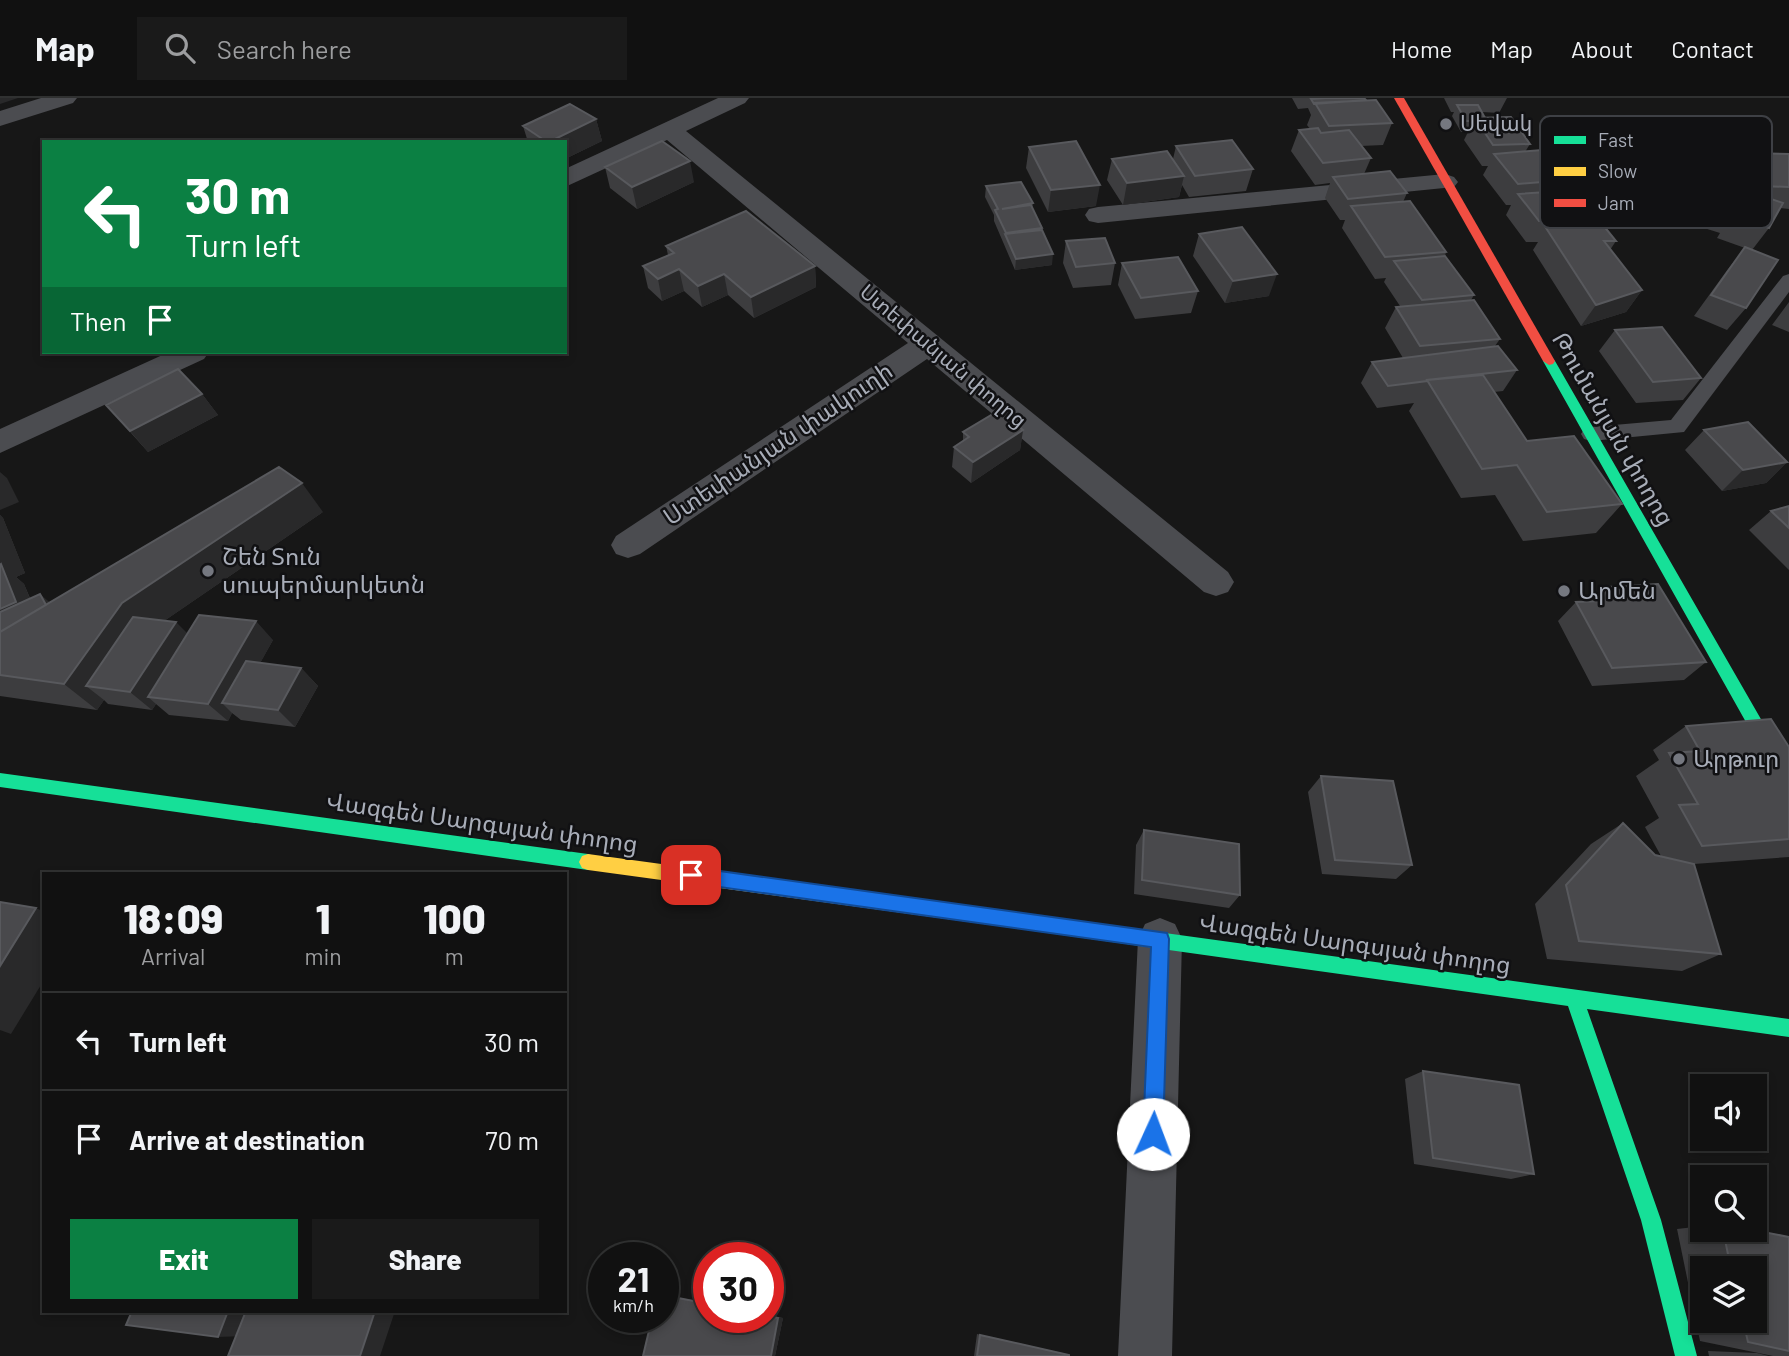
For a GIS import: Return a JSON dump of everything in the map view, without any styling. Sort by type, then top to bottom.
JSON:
[{"type":"main road","name":"Թումանյան փողոց","points":[[1399,98],[1789,783]]},
{"type":"main road","name":"Վազգեն Սարգսյան փողոց","points":[[0,780],[1789,1028]]},
{"type":"main road","points":[[1574,998],[1626,1144],[1677,1310],[1686,1356]]},
{"type":"street","points":[[0,119],[65,98]]},
{"type":"street","points":[[567,177],[737,98]]},
{"type":"street","name":"Ստեփանյան փողոց","points":[[669,130],[1216,582]]},
{"type":"street","points":[[1098,215],[1445,182]]},
{"type":"street","name":"Ստեփանյան փակուղի","points":[[628,545],[928,344]]},
{"type":"street","points":[[0,442],[190,354]]},
{"type":"street","points":[[1145,1356],[1160,939]]},
{"type":"lane","points":[[1591,435],[1677,427],[1789,280]]},
{"type":"building","points":[[1311,99],[1366,100],[1314,104]]},
{"type":"building","points":[[1376,100],[1392,123],[1329,126],[1315,103]]},
{"type":"building","points":[[570,104],[596,119],[553,140],[544,140],[523,126]]},
{"type":"building","points":[[1457,105],[1478,105],[1485,118],[1466,121]]},
{"type":"building","points":[[1511,117],[1530,144],[1493,145],[1475,118]]},
{"type":"building","points":[[1318,128],[1321,133],[1349,130],[1371,158],[1323,163],[1299,130]]},
{"type":"building","points":[[1232,140],[1253,169],[1195,176],[1176,146]]},
{"type":"building","points":[[662,141],[690,161],[632,187],[605,167]]},
{"type":"building","points":[[1076,141],[1100,185],[1051,190],[1029,147]]},
{"type":"building","points":[[1540,150],[1540,182],[1518,184],[1494,154]]},
{"type":"building","points":[[1167,151],[1184,176],[1127,183],[1112,159]]},
{"type":"building","points":[[1772,154],[1789,154],[1789,187],[1772,186]]},
{"type":"building","points":[[1390,171],[1407,193],[1348,199],[1333,177]]},
{"type":"building","points":[[1021,182],[1033,203],[1002,209],[1031,205],[1042,228],[1006,233],[986,186]]},
{"type":"building","points":[[1540,193],[1540,221],[1539,221],[1518,194]]},
{"type":"building","points":[[1772,199],[1783,203],[1772,223]]},
{"type":"building","points":[[1410,201],[1446,252],[1385,257],[1351,206]]},
{"type":"building","points":[[746,211],[815,266],[751,297],[724,274],[698,286],[679,269],[658,279],[643,266],[674,253],[666,246]]},
{"type":"building","points":[[1242,227],[1277,274],[1233,281],[1199,234]]},
{"type":"building","points":[[1546,228],[1605,228],[1616,241],[1604,241],[1642,290],[1596,305]]},
{"type":"building","points":[[1042,230],[1053,254],[1016,259],[1005,234]]},
{"type":"building","points":[[1105,238],[1115,263],[1076,267],[1066,241]]},
{"type":"building","points":[[1745,247],[1778,260],[1746,308],[1711,295]]},
{"type":"building","points":[[1445,256],[1474,295],[1422,300],[1394,261]]},
{"type":"building","points":[[1178,257],[1198,291],[1141,298],[1122,263]]},
{"type":"building","points":[[1474,300],[1500,339],[1420,346],[1396,307]]},
{"type":"building","points":[[1662,327],[1701,378],[1653,382],[1615,330]]},
{"type":"building","points":[[1498,346],[1517,370],[1388,386],[1372,362]]},
{"type":"building","points":[[178,369],[202,394],[130,431],[106,405]]},
{"type":"building","points":[[1483,375],[1527,441],[1574,436],[1622,504],[1547,512],[1517,465],[1482,469],[1427,380]]},
{"type":"building","points":[[998,411],[1023,430],[973,462],[954,447],[969,437],[963,432]]},
{"type":"building","points":[[1748,422],[1787,462],[1743,470],[1704,430]]},
{"type":"building","points":[[279,467],[302,483],[122,603],[64,684],[0,675],[0,632]]},
{"type":"building","points":[[1789,506],[1789,528],[1771,511]]},
{"type":"building","points":[[0,565],[16,602],[0,609]]},
{"type":"building","points":[[1658,584],[1706,662],[1612,668],[1576,602],[1601,601],[1608,587]]},
{"type":"building","points":[[40,594],[46,605],[0,632],[0,612]]},
{"type":"building","points":[[199,615],[256,621],[208,704],[148,697]]},
{"type":"building","points":[[133,617],[176,622],[130,692],[86,686]]},
{"type":"building","points":[[246,661],[301,668],[278,710],[222,703]]},
{"type":"building","points":[[1771,719],[1789,747],[1789,839],[1702,846],[1679,805],[1698,804],[1669,753],[1700,751],[1686,726]]},
{"type":"building","points":[[1321,776],[1393,781],[1412,865],[1335,860]]},
{"type":"building","points":[[1623,823],[1655,855],[1694,864],[1721,954],[1579,941],[1566,885]]},
{"type":"building","points":[[1144,830],[1239,844],[1240,895],[1142,880]]},
{"type":"building","points":[[0,902],[36,908],[0,966]]},
{"type":"building","points":[[1423,1071],[1519,1085],[1534,1174],[1433,1158]]},
{"type":"building","points":[[1767,1233],[1789,1237],[1789,1351],[1748,1342],[1746,1333],[1767,1333],[1767,1256],[1728,1256],[1725,1242],[1767,1242]]},
{"type":"building","points":[[679,1298],[693,1301],[693,1333],[775,1333],[771,1356],[643,1356],[648,1333],[679,1333]]},
{"type":"building","points":[[131,1313],[227,1313],[218,1337],[126,1325]]},
{"type":"building","points":[[245,1313],[374,1313],[360,1356],[228,1356]]},
{"type":"building","points":[[980,1335],[1069,1355],[1069,1356],[977,1356]]},
{"type":"traffic: fast","points":[[1549,361],[1789,783]]},
{"type":"traffic: fast","points":[[0,780],[588,862]]},
{"type":"traffic: fast","points":[[991,917],[1789,1028]]},
{"type":"traffic: fast","points":[[1574,997],[1651,1220],[1686,1356]]},
{"type":"traffic: slow","points":[[588,862],[991,917]]},
{"type":"traffic: jam","points":[[1399,98],[1549,361]]},
{"type":"place","name":"Սեվակ","points":[[1446,124]]},
{"type":"place","name":"Շեն Տուն սուպերմարկետն","points":[[208,571]]},
{"type":"place","name":"Արմեն","points":[[1564,591]]},
{"type":"place","name":"Արթուր","points":[[1679,759]]},
{"type":"route","points":[[691,875],[1160,939],[1153,1134]]}]
